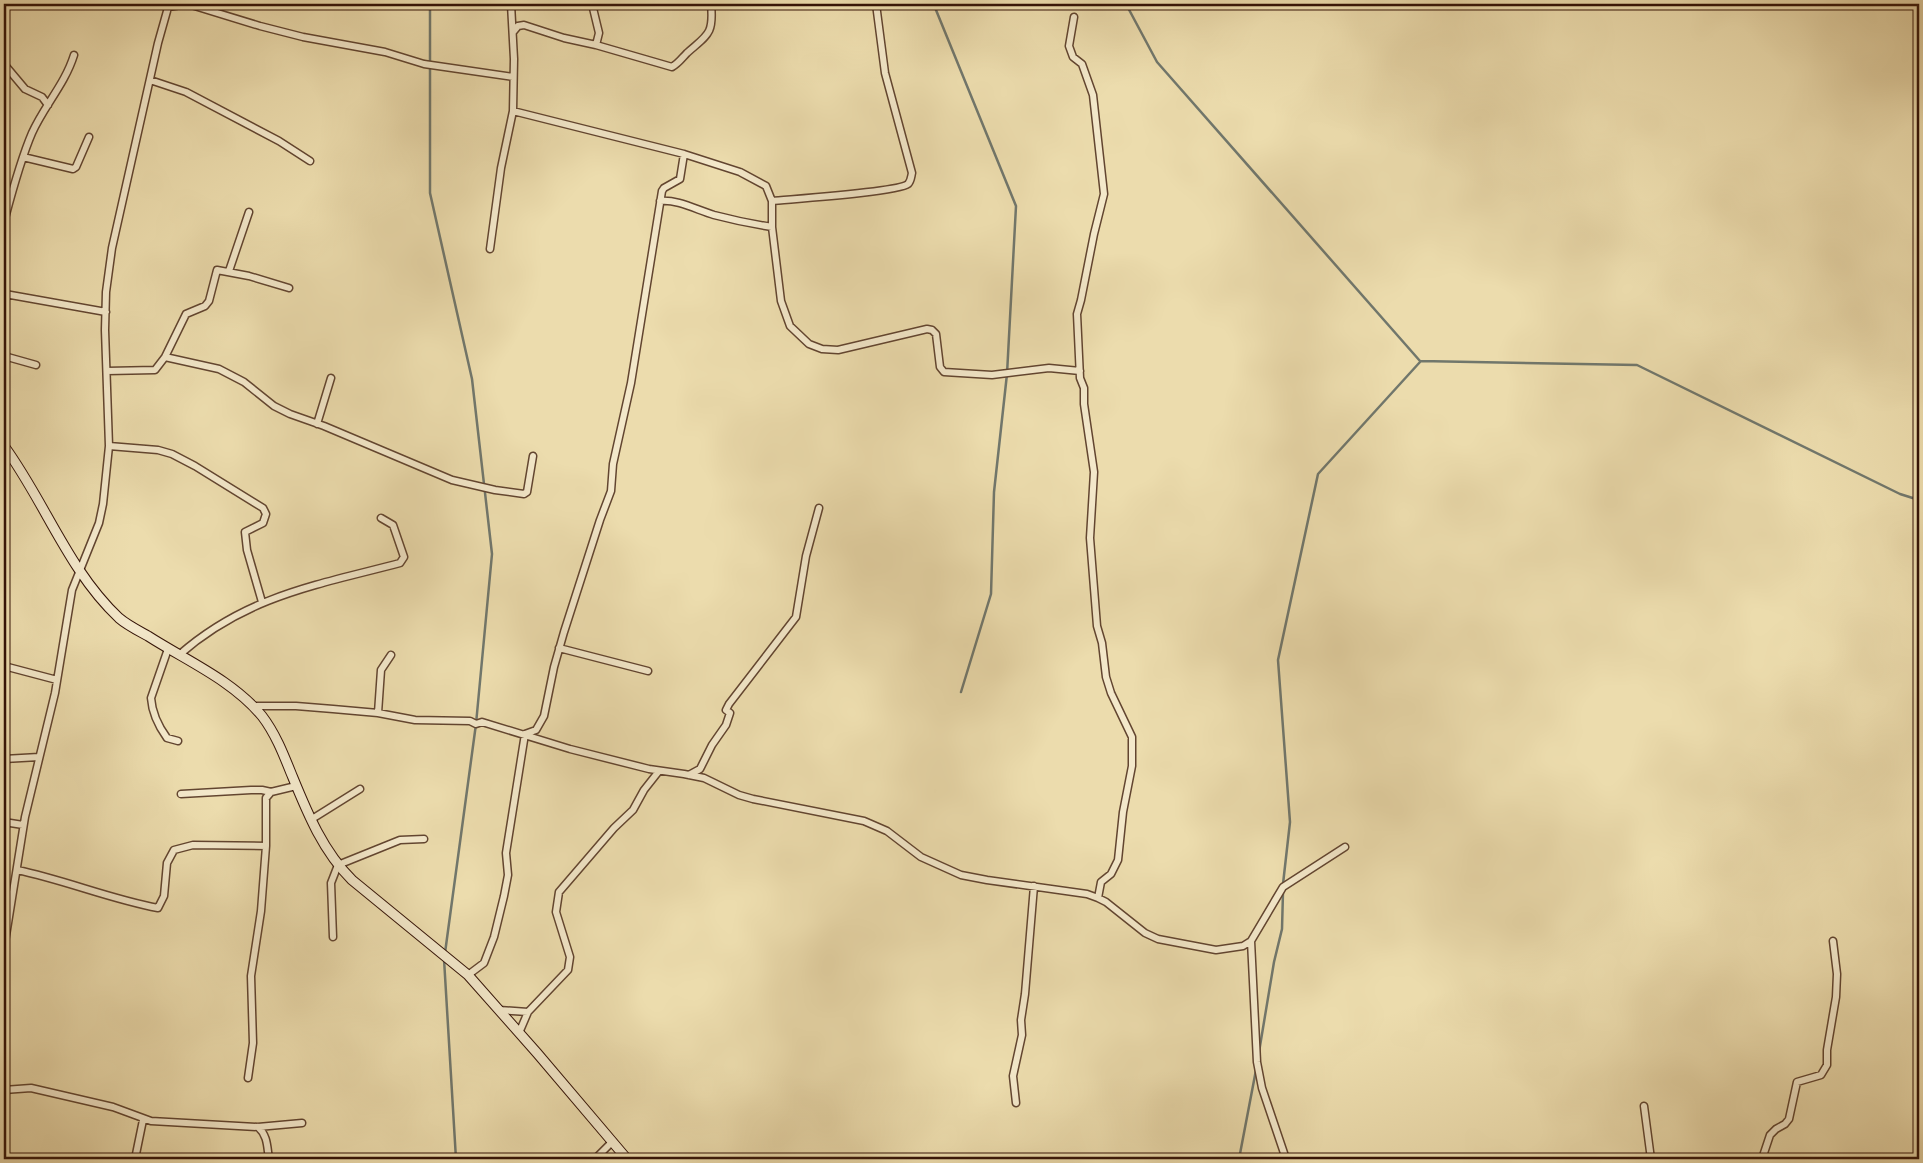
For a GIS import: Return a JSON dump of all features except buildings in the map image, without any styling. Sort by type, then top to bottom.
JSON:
[{"type":"main road","points":[[4,446],[18,465],[79,571],[91,588],[120,619],[221,680],[262,716],[277,740],[312,819],[330,854],[338,865],[352,880],[468,975],[520,1033],[626,1159]]},
{"type":"street","points":[[4,948],[7,909],[17,870],[23,825],[57,680],[69,607],[79,571],[99,524],[109,446],[106,312],[112,248],[124,190],[169,5],[188,4],[303,37],[385,52],[424,64],[513,76]]},
{"type":"street","points":[[490,249],[501,168],[513,111],[511,4]]},
{"type":"street","points":[[592,4],[599,34],[596,44]]},
{"type":"street","points":[[513,32],[518,26],[524,25],[564,38],[596,44],[672,67],[678,64],[708,35],[711,23],[711,4]]},
{"type":"street","points":[[772,201],[860,193],[893,188],[910,182],[912,173],[885,73],[876,4]]},
{"type":"street","points":[[1074,18],[1069,46],[1073,57],[1082,64],[1093,95],[1104,194],[1077,314],[1080,378],[1084,388],[1084,404],[1094,472],[1090,538],[1097,626],[1102,643],[1106,677],[1111,693],[1121,718],[1132,737],[1132,766],[1123,812],[1118,860],[1111,874],[1101,882],[1098,898]]},
{"type":"street","points":[[4,222],[32,132],[69,71],[74,55]]},
{"type":"street","points":[[4,64],[24,89],[42,98],[48,105]]},
{"type":"street","points":[[150,80],[186,92],[279,141],[310,161]]},
{"type":"street","points":[[513,111],[684,154],[740,172],[766,186],[772,201],[772,227],[783,308],[790,326],[809,344],[822,349],[838,350],[927,329],[932,330],[936,334],[940,366],[944,372],[992,375],[1049,368],[1080,371]]},
{"type":"street","points":[[23,157],[73,169],[76,167],[88,138]]},
{"type":"street","points":[[525,734],[536,730],[544,716],[559,648],[600,520],[611,492],[613,464],[631,383],[660,201],[664,188],[680,179],[684,154]]},
{"type":"street","points":[[4,188],[12,193]]},
{"type":"street","points":[[660,201],[666,200],[744,222],[772,227]]},
{"type":"street","points":[[229,271],[249,212]]},
{"type":"street","points":[[107,371],[154,370],[165,357],[186,314],[205,306],[209,301],[217,270],[229,271],[289,288]]},
{"type":"street","points":[[4,308],[4,291],[106,312]]},
{"type":"street","points":[[4,356],[36,365]]},
{"type":"street","points":[[165,357],[218,369],[244,382],[282,410],[452,480],[495,490],[524,494],[533,456]]},
{"type":"street","points":[[317,424],[331,378]]},
{"type":"street","points":[[109,446],[158,450],[172,454],[263,508],[266,514],[263,523],[245,532],[247,550],[262,602]]},
{"type":"street","points":[[689,775],[700,769],[712,745],[726,726],[730,713],[726,710],[729,704],[796,617],[806,556],[820,508]]},
{"type":"street","points":[[178,655],[216,626],[239,612],[262,602],[284,594],[400,563],[404,557],[393,525],[381,518]]},
{"type":"street","points":[[559,648],[648,671]]},
{"type":"street","points":[[168,649],[151,698],[155,716],[167,738],[178,741]]},
{"type":"street","points":[[378,713],[381,670],[392,655]]},
{"type":"street","points":[[4,666],[57,680]]},
{"type":"street","points":[[252,706],[296,706],[378,713],[415,720],[470,722],[476,724],[482,722],[570,749],[658,771],[704,778],[739,795],[752,799],[864,821],[886,831],[921,857],[961,875],[1087,894],[1106,902],[1145,933],[1158,939],[1216,950],[1243,946],[1250,941],[1283,887],[1345,847]]},
{"type":"street","points":[[468,975],[484,963],[494,938],[504,896],[508,875],[506,853],[525,734]]},
{"type":"street","points":[[4,759],[39,757]]},
{"type":"street","points":[[520,1033],[528,1012],[554,982],[568,970],[570,957],[556,912],[559,892],[614,828],[633,810],[644,790],[658,771]]},
{"type":"street","points":[[181,794],[251,790],[271,792],[296,786]]},
{"type":"street","points":[[312,819],[360,789]]},
{"type":"street","points":[[248,1078],[253,1044],[251,976],[261,911],[266,846],[266,798],[271,792]]},
{"type":"street","points":[[4,822],[23,825]]},
{"type":"street","points":[[333,937],[331,883],[338,865],[400,840],[424,839]]},
{"type":"street","points":[[17,870],[83,887],[135,904],[158,908],[164,896],[167,863],[174,850],[193,845],[266,846]]},
{"type":"street","points":[[1016,1103],[1013,1076],[1022,1035],[1021,1020],[1034,886]]},
{"type":"street","points":[[1250,941],[1257,1062],[1262,1088],[1286,1159]]},
{"type":"street","points":[[1762,1159],[1770,1135],[1789,1119],[1797,1082],[1821,1075],[1827,1065],[1827,1050],[1836,997],[1837,974],[1833,941]]},
{"type":"street","points":[[499,1010],[528,1012]]},
{"type":"street","points":[[4,1090],[31,1088],[113,1107],[143,1120],[258,1128],[302,1123]]},
{"type":"street","points":[[1644,1106],[1651,1159]]},
{"type":"street","points":[[135,1159],[143,1120]]},
{"type":"street","points":[[258,1128],[263,1132],[266,1139],[269,1159]]},
{"type":"street","points":[[595,1159],[612,1142]]},
{"type":"waterway","points":[[430,4],[430,193],[472,379],[492,554],[476,724],[445,953]]},
{"type":"waterway","points":[[935,4],[1016,206],[1007,374],[994,492],[991,594],[961,692]]},
{"type":"waterway","points":[[1126,4],[1157,62],[1420,361],[1637,365],[1900,494],[1919,500]]},
{"type":"waterway","points":[[1283,884],[1290,822],[1278,660],[1318,474],[1420,362]]},
{"type":"waterway","points":[[1259,1052],[1274,962],[1282,929],[1283,892]]},
{"type":"waterway","points":[[444,959],[456,1159]]},
{"type":"waterway","points":[[1239,1159],[1256,1070]]}]
